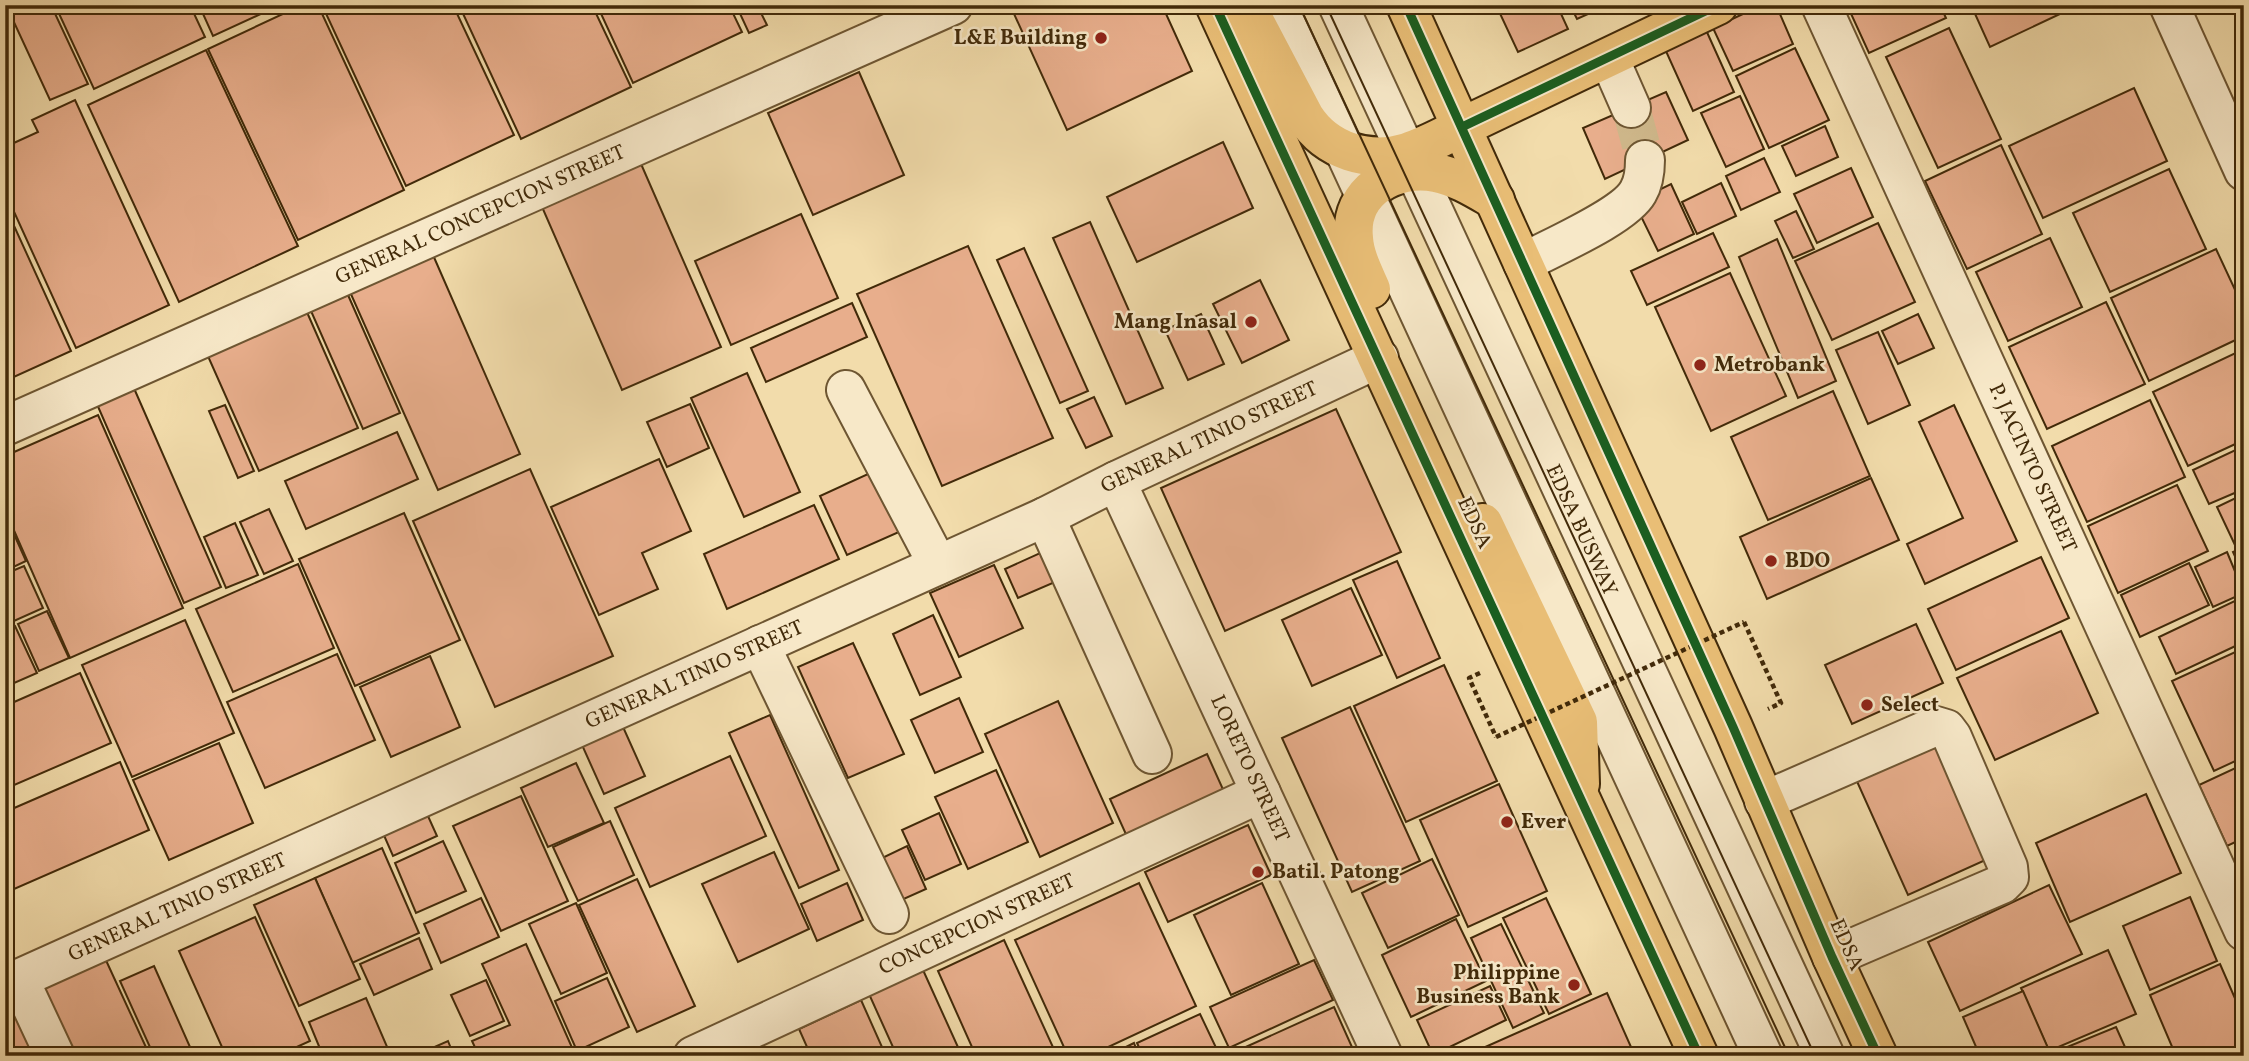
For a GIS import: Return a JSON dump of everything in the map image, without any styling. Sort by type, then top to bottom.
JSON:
[{"type":"main road","name":"EDSA","points":[[1215,5],[1699,1056]]},
{"type":"main road","points":[[1247,5],[1309,124],[1327,141],[1370,156],[1410,162],[1447,175],[1495,200]]},
{"type":"main road","name":"EDSA","points":[[1406,5],[1733,727],[1832,957],[1878,1056]]},
{"type":"main road","points":[[1581,802],[1578,722],[1361,267],[1353,239],[1354,220],[1365,195],[1462,127],[1718,5]]},
{"type":"street","name":"GENERAL CONCEPCION STREET","points":[[5,426],[953,5]]},
{"type":"street","points":[[1277,5],[1763,1056]]},
{"type":"street","name":"EDSA BUSWAY","points":[[1338,5],[1825,1056]]},
{"type":"street","name":"P. JACINTO STREET","points":[[1821,5],[2244,931]]},
{"type":"street","points":[[2169,5],[2244,171]]},
{"type":"street","points":[[1609,58],[1630,108]]},
{"type":"street","points":[[1523,262],[1625,208],[1638,192],[1645,175],[1645,160]]},
{"type":"street","name":"GENERAL TINIO STREET","points":[[12,982],[1045,517],[1379,358]]},
{"type":"street","points":[[846,390],[938,565]]},
{"type":"street","name":"LORETO STREET","points":[[1116,481],[1383,1056]]},
{"type":"street","points":[[1045,517],[1152,754]]},
{"type":"street","points":[[760,645],[888,914]]},
{"type":"street","points":[[1764,801],[1936,726],[1946,729],[1952,737],[2008,867],[2009,877],[2002,884],[1832,957]]},
{"type":"street","name":"CONCEPCION STREET","points":[[693,1056],[1261,793]]},
{"type":"street","points":[[12,982],[55,1056]]},
{"type":"path","points":[[1469,678],[1496,737],[1744,622],[1782,703]]},
{"type":"building","points":[[6,5],[51,5],[88,84],[50,100]]},
{"type":"building","points":[[55,5],[190,5],[205,37],[94,89]]},
{"type":"building","points":[[199,5],[280,5],[213,36]]},
{"type":"building","points":[[302,5],[318,5],[404,190],[298,240],[208,49]]},
{"type":"building","points":[[322,5],[453,5],[514,135],[406,186]]},
{"type":"building","points":[[459,5],[592,5],[631,87],[521,139]]},
{"type":"building","points":[[597,5],[729,5],[742,32],[633,83]]},
{"type":"building","points":[[736,5],[757,5],[767,25],[749,33]]},
{"type":"building","name":"L&E Building","points":[[1010,5],[1162,5],[1192,71],[1067,130]]},
{"type":"building","points":[[1496,5],[1557,5],[1568,29],[1518,52]]},
{"type":"building","points":[[1570,5],[1608,5],[1577,19]]},
{"type":"building","points":[[1762,5],[1776,5],[1793,44],[1733,71],[1713,28]]},
{"type":"building","points":[[1847,5],[1940,5],[1946,18],[1869,53]]},
{"type":"building","points":[[1971,5],[2079,5],[1990,47]]},
{"type":"building","points":[[1949,28],[2001,139],[1938,168],[1886,57]]},
{"type":"building","points":[[1706,30],[1734,92],[1693,111],[1665,49]]},
{"type":"building","points":[[1795,48],[1829,120],[1769,148],[1736,76]]},
{"type":"building","points":[[206,50],[298,246],[179,302],[88,105]]},
{"type":"building","points":[[859,72],[904,175],[813,215],[768,113]]},
{"type":"building","points":[[2134,88],[2167,161],[2043,218],[2009,146]]},
{"type":"building","points":[[1666,92],[1688,140],[1605,179],[1583,128]]},
{"type":"building","points":[[1740,96],[1764,149],[1726,167],[1701,113]]},
{"type":"building","points":[[75,100],[169,305],[76,348],[5,192],[5,147],[38,132],[32,120]]},
{"type":"building","points":[[1825,126],[1838,157],[1796,176],[1782,146]]},
{"type":"building","points":[[1223,142],[1253,208],[1137,262],[1107,197]]},
{"type":"building","points":[[2001,145],[2042,234],[1967,269],[1925,181]]},
{"type":"building","points":[[638,157],[721,347],[622,390],[539,200]]},
{"type":"building","points":[[1764,158],[1780,192],[1741,210],[1726,176]]},
{"type":"building","points":[[1851,168],[1873,217],[1817,243],[1794,194]]},
{"type":"building","points":[[2169,169],[2206,249],[2110,292],[2073,213]]},
{"type":"building","points":[[1721,183],[1736,216],[1697,234],[1682,202]]},
{"type":"building","points":[[1671,184],[1694,234],[1658,251],[1634,202]]},
{"type":"building","points":[[5,206],[71,351],[5,381]]},
{"type":"building","points":[[1796,211],[1814,249],[1793,258],[1775,221]]},
{"type":"building","points":[[801,214],[838,298],[731,345],[695,261]]},
{"type":"building","points":[[1090,222],[1163,388],[1126,404],[1053,238]]},
{"type":"building","points":[[1878,223],[1915,302],[1832,340],[1795,261]]},
{"type":"building","points":[[1713,233],[1729,267],[1647,305],[1631,271]]},
{"type":"building","points":[[2050,238],[2082,307],[2008,341],[1976,272]]},
{"type":"building","points":[[1777,239],[1836,381],[1798,398],[1739,257]]},
{"type":"building","points":[[968,246],[1053,438],[942,486],[857,294]]},
{"type":"building","points":[[1024,248],[1088,391],[1060,403],[997,260]]},
{"type":"building","points":[[2216,249],[2244,309],[2244,336],[2149,381],[2111,298]]},
{"type":"building","points":[[433,255],[520,454],[438,490],[350,292]]},
{"type":"building","points":[[1730,273],[1786,396],[1711,431],[1655,307]]},
{"type":"building","name":"Mang Inasal","points":[[1260,280],[1289,340],[1242,363],[1213,304]]},
{"type":"building","points":[[348,295],[400,413],[363,429],[311,311]]},
{"type":"building","points":[[2106,302],[2145,384],[2047,429],[2009,347]]},
{"type":"building","points":[[852,303],[867,337],[766,382],[751,348]]},
{"type":"building","points":[[306,310],[358,428],[259,471],[207,354]]},
{"type":"building","points":[[1201,314],[1224,364],[1188,380],[1165,330]]},
{"type":"building","points":[[1918,314],[1934,348],[1898,364],[1882,331]]},
{"type":"building","points":[[1878,332],[1910,405],[1868,424],[1836,350]]},
{"type":"building","points":[[2244,349],[2244,440],[2188,466],[2153,392]]},
{"type":"building","points":[[747,373],[800,492],[744,517],[691,398]]},
{"type":"building","points":[[133,386],[221,587],[184,603],[96,402]]},
{"type":"building","points":[[1833,391],[1870,476],[1768,520],[1731,437]]},
{"type":"building","points":[[1094,397],[1112,436],[1086,448],[1067,409]]},
{"type":"building","points":[[2150,400],[2185,477],[2087,522],[2052,446]]},
{"type":"building","points":[[690,404],[709,448],[667,467],[647,422]]},
{"type":"building","points":[[225,405],[254,471],[238,478],[209,411]]},
{"type":"building","points":[[1954,405],[2017,541],[1925,584],[1907,544],[1963,518],[1919,422]]},
{"type":"building","points":[[1336,409],[1401,552],[1225,631],[1161,488]]},
{"type":"building","points":[[98,415],[183,608],[70,658],[5,510],[5,456]]},
{"type":"building","points":[[397,432],[418,479],[306,529],[285,481]]},
{"type":"building","points":[[2244,446],[2244,489],[2209,504],[2193,470]]},
{"type":"building","points":[[659,459],[691,531],[642,553],[658,589],[599,615],[551,507]]},
{"type":"building","points":[[881,468],[908,528],[847,555],[820,496]]},
{"type":"building","points":[[530,469],[613,656],[495,707],[413,521]]},
{"type":"building","points":[[1871,478],[1899,540],[1767,599],[1740,537]]},
{"type":"building","points":[[2177,485],[2208,551],[2118,593],[2088,526]]},
{"type":"building","points":[[2244,494],[2244,540],[2235,545],[2217,507]]},
{"type":"building","points":[[814,505],[839,559],[727,609],[704,554]]},
{"type":"building","points":[[269,509],[293,561],[264,574],[240,522]]},
{"type":"building","points":[[404,513],[460,640],[355,686],[299,559]]},
{"type":"building","points":[[5,514],[26,561],[5,571]]},
{"type":"building","points":[[235,523],[258,575],[226,588],[204,537]]},
{"type":"building","points":[[2244,547],[2244,576],[2233,552]]},
{"type":"building","points":[[1049,549],[1062,579],[1018,598],[1005,569]]},
{"type":"building","points":[[2227,552],[2244,593],[2213,607],[2195,567]]},
{"type":"building","points":[[2041,557],[2069,618],[1956,670],[1928,609]]},
{"type":"building","points":[[1397,561],[1440,658],[1397,678],[1353,580]]},
{"type":"building","points":[[2189,563],[2209,605],[2140,637],[2121,595]]},
{"type":"building","points":[[298,564],[334,648],[233,692],[196,609]]},
{"type":"building","points":[[994,565],[1023,628],[959,657],[930,593]]},
{"type":"building","points":[[24,566],[43,608],[5,625],[5,574]]},
{"type":"building","points":[[1351,588],[1382,655],[1312,686],[1282,620]]},
{"type":"building","points":[[2241,598],[2244,604],[2244,642],[2176,674],[2159,637]]},
{"type":"building","points":[[47,611],[69,658],[39,671],[18,624]]},
{"type":"building","points":[[933,615],[961,677],[920,695],[893,634]]},
{"type":"building","points":[[185,620],[234,733],[132,777],[82,665]]},
{"type":"building","points":[[1916,624],[1943,683],[1852,724],[1825,665]]},
{"type":"building","points":[[15,626],[37,673],[5,687],[5,630]]},
{"type":"building","points":[[2061,631],[2098,713],[1995,760],[1957,678]]},
{"type":"building","points":[[853,643],[904,754],[848,778],[798,667]]},
{"type":"building","points":[[2244,648],[2244,757],[2214,771],[2172,681]]},
{"type":"building","points":[[337,654],[375,740],[265,788],[227,702]]},
{"type":"building","points":[[430,656],[460,727],[391,757],[360,687]]},
{"type":"building","points":[[1444,665],[1497,781],[1406,822],[1354,706]]},
{"type":"building","points":[[80,673],[111,743],[5,789],[5,706]]},
{"type":"building","points":[[959,698],[983,752],[935,773],[911,720]]},
{"type":"building","points":[[1058,701],[1113,823],[1040,857],[985,734]]},
{"type":"building","points":[[1350,707],[1420,861],[1352,892],[1282,738]]},
{"type":"building","points":[[770,715],[839,870],[799,888],[729,733]]},
{"type":"building","points":[[619,718],[645,776],[604,794],[578,736]]},
{"type":"building","points":[[1948,735],[2001,853],[1908,895],[1855,777]]},
{"type":"building","points":[[219,743],[253,823],[169,860],[133,780]]},
{"type":"building","points":[[1207,754],[1226,796],[1129,841],[1110,799]]},
{"type":"building","points":[[730,756],[766,836],[650,887],[615,808]]},
{"type":"building","points":[[120,762],[149,830],[5,893],[5,812]]},
{"type":"building","points":[[576,763],[604,823],[548,847],[521,788]]},
{"type":"building","points":[[2244,764],[2244,838],[2227,846],[2199,785]]},
{"type":"building","points":[[996,770],[1028,842],[968,869],[935,797]]},
{"type":"building","points":[[1499,784],[1547,891],[1468,927],[1420,820]]},
{"type":"building","points":[[2146,794],[2181,873],[2070,922],[2036,843]]},
{"type":"building","points":[[521,796],[568,901],[501,931],[453,826]]},
{"type":"building","points":[[423,805],[437,836],[393,856],[379,824]]},
{"type":"building","points":[[939,813],[961,864],[925,880],[902,830]]},
{"type":"building","points":[[610,821],[634,875],[578,901],[553,847]]},
{"type":"building","points":[[1248,825],[1271,875],[1168,922],[1145,872]]},
{"type":"building","points":[[443,841],[466,891],[416,913],[395,863]]},
{"type":"building","points":[[907,846],[926,889],[897,902],[878,860]]},
{"type":"building","points":[[382,848],[419,933],[352,963],[315,878]]},
{"type":"building","points":[[774,852],[809,929],[738,962],[702,884]]},
{"type":"building","points":[[1432,859],[1459,915],[1388,948],[1362,893]]},
{"type":"building","points":[[315,878],[360,979],[299,1006],[254,905]]},
{"type":"building","points":[[637,879],[695,1006],[637,1032],[579,905]]},
{"type":"building","points":[[847,883],[863,920],[817,941],[801,904]]},
{"type":"building","points":[[1139,883],[1196,1006],[1089,1056],[1068,1056],[1015,940]]},
{"type":"building","points":[[1262,883],[1299,964],[1231,995],[1194,915]]},
{"type":"building","points":[[2049,885],[2082,954],[1960,1011],[1928,942]]},
{"type":"building","points":[[2190,897],[2217,961],[2150,990],[2123,926]]},
{"type":"building","points":[[481,898],[499,937],[441,963],[424,924]]},
{"type":"building","points":[[1546,898],[1591,994],[1549,1014],[1503,918]]},
{"type":"building","points":[[576,903],[607,973],[561,994],[529,924]]},
{"type":"building","points":[[255,917],[310,1041],[277,1056],[226,1056],[179,951]]},
{"type":"building","points":[[1456,919],[1486,981],[1411,1017],[1382,955]]},
{"type":"building","points":[[1501,924],[1544,1013],[1513,1028],[1471,938]]},
{"type":"building","points":[[419,938],[432,969],[374,995],[360,964]]},
{"type":"building","points":[[1004,940],[1057,1056],[976,1056],[938,971]]},
{"type":"building","points":[[526,944],[574,1052],[565,1056],[479,1056],[472,1041],[510,1025],[482,964]]},
{"type":"building","points":[[2108,950],[2136,1014],[2049,1051],[2021,988]]},
{"type":"building","points":[[104,956],[150,1056],[67,1056],[36,988]]},
{"type":"building","points":[[1314,960],[1333,1000],[1229,1048],[1210,1007]]},
{"type":"building","points":[[2220,964],[2244,1019],[2244,1046],[2220,1056],[2176,1056],[2150,995]]},
{"type":"building","points":[[154,966],[194,1056],[154,1056],[120,981]]},
{"type":"building","points":[[923,970],[962,1056],[897,1056],[869,994]]},
{"type":"building","points":[[607,978],[629,1027],[577,1051],[555,1001]]},
{"type":"building","points":[[486,980],[504,1021],[470,1036],[451,995]]},
{"type":"building","points":[[1490,986],[1506,1020],[1433,1055],[1417,1020]]},
{"type":"building","points":[[2023,991],[2048,1048],[2030,1056],[1980,1056],[1963,1017]]},
{"type":"building","points":[[1607,993],[1635,1056],[1465,1056]]},
{"type":"building","points":[[366,998],[391,1056],[323,1056],[309,1022]]},
{"type":"building","points":[[861,1000],[886,1056],[811,1056],[799,1029]]},
{"type":"building","points":[[14,1001],[40,1056],[5,1056],[5,1005]]},
{"type":"building","points":[[1334,1007],[1356,1056],[1228,1055]]},
{"type":"building","points":[[1200,1014],[1220,1056],[1143,1056],[1137,1043]]},
{"type":"building","points":[[2116,1027],[2129,1056],[2050,1054]]},
{"type":"building","points":[[448,1041],[454,1056],[414,1056]]},
{"type":"building","points":[[1134,1043],[1139,1056],[1108,1056]]},
{"type":"building","points":[[801,1047],[805,1056],[783,1056]]},
{"type":"tunnel","points":[[1631,108],[1645,160]]},
{"type":"tram line","points":[[1299,5],[1789,1056]]},
{"type":"tram line","points":[[1326,5],[1815,1056]]},
{"type":"cycle path","points":[[1215,5],[1699,1056]]},
{"type":"cycle path","points":[[1406,5],[1733,727],[1832,957],[1878,1056]]},
{"type":"cycle path","points":[[1462,127],[1718,5]]},
{"type":"place","name":"L&E Building","points":[[1101,38]]},
{"type":"place","name":"Mang Inasal","points":[[1251,322]]},
{"type":"place","name":"Metrobank","points":[[1700,365]]},
{"type":"place","name":"BDO","points":[[1771,561]]},
{"type":"place","name":"Select","points":[[1867,705]]},
{"type":"place","name":"Ever","points":[[1507,822]]},
{"type":"place","name":"Batil. Patong","points":[[1258,872]]},
{"type":"place","name":"Philippine Business Bank","points":[[1574,985]]}]
